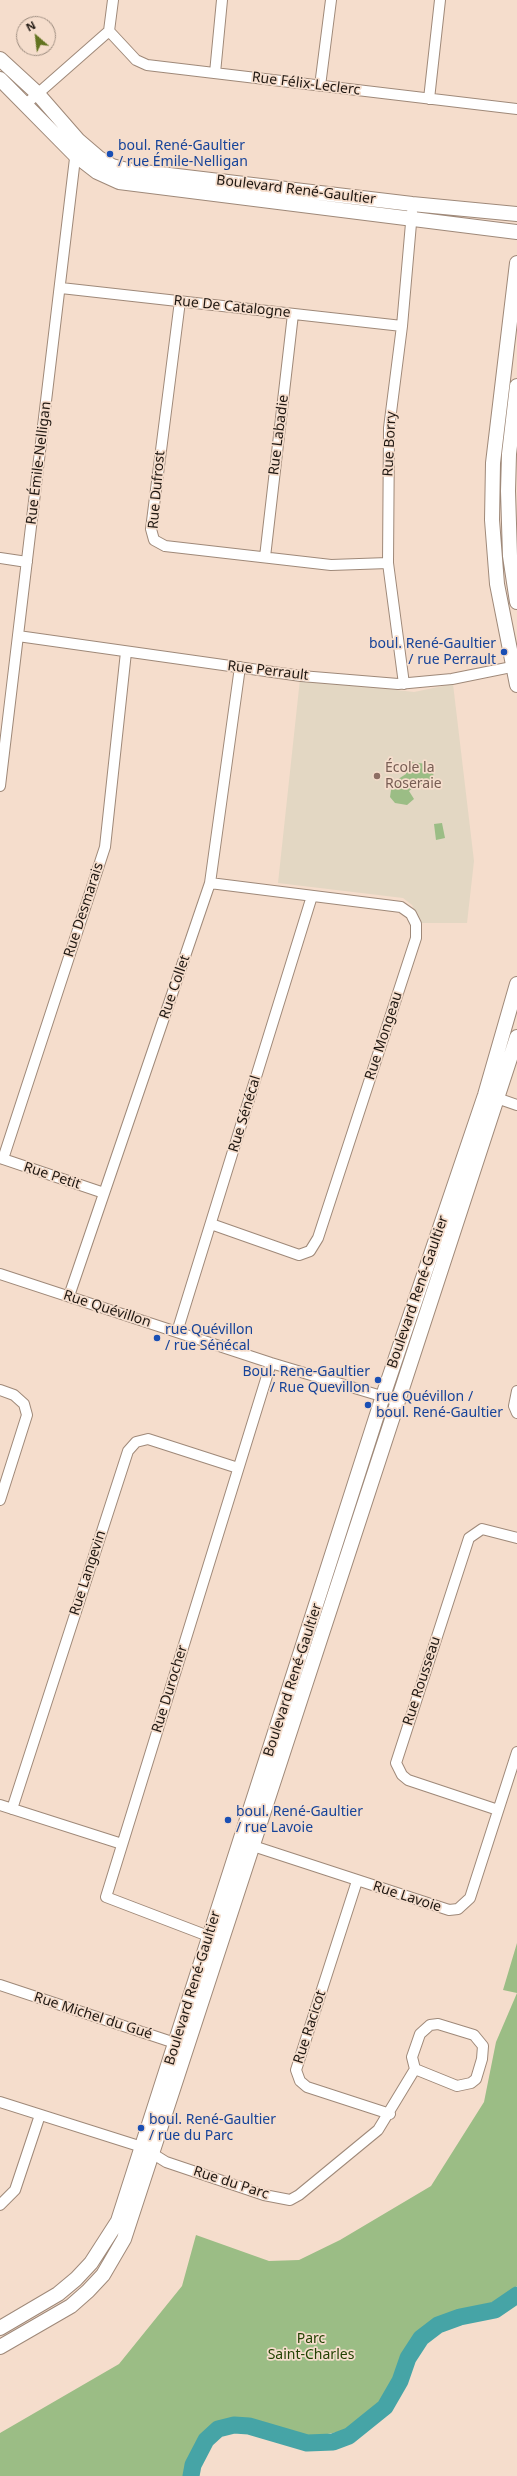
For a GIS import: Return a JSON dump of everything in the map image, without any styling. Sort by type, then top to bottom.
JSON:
[{"type":"street","points":[[26,104],[109,32],[113,0]]},
{"type":"street","points":[[215,73],[222,0]]},
{"type":"street","points":[[320,86],[331,0]]},
{"type":"street","points":[[429,99],[440,0]]},
{"type":"street","name":"Rue Félix-Leclerc","points":[[109,32],[136,60],[147,65],[517,109]]},
{"type":"street","name":"Boulevard René-Gaultier","points":[[0,59],[37,93],[78,140],[98,158],[112,166],[127,170],[412,211],[517,232]]},
{"type":"street","name":"Boulevard René-Gaultier","points":[[0,79],[75,155],[97,172],[119,182],[412,211],[517,214]]},
{"type":"street","name":"Rue Émile-Nelligan","points":[[0,786],[78,140]]},
{"type":"street","name":"Rue Borry","points":[[404,684],[388,563],[389,428],[402,326],[412,211]]},
{"type":"street","points":[[517,263],[493,463],[492,520],[497,584],[515,666],[517,685]]},
{"type":"street","name":"Rue De Catalogne","points":[[61,288],[402,326]]},
{"type":"street","name":"Rue Dufrost","points":[[180,301],[151,529],[154,540],[165,546],[331,565],[388,563]]},
{"type":"street","name":"Rue Labadie","points":[[265,557],[293,314]]},
{"type":"street","points":[[517,386],[515,417],[509,454],[508,524],[517,602]]},
{"type":"street","points":[[498,415],[515,417]]},
{"type":"street","points":[[0,558],[27,562]]},
{"type":"street","name":"Rue Perrault","points":[[18,636],[301,676],[404,684],[452,679],[515,666]]},
{"type":"street","name":"Rue Desmarais","points":[[2,1159],[105,846],[126,652]]},
{"type":"street","name":"Rue Collet","points":[[69,1296],[210,883],[240,667]]},
{"type":"street","name":"Rue Mongeau","points":[[210,883],[401,907],[411,914],[416,924],[416,938],[318,1238],[310,1251],[299,1255],[211,1224]]},
{"type":"street","name":"Rue Sénécal","points":[[177,1332],[312,896]]},
{"type":"street","name":"Boulevard René-Gaultier","points":[[181,2045],[208,1936],[247,1844],[398,1400],[491,1096],[517,984]]},
{"type":"street","name":"Boulevard René-Gaultier","points":[[0,2346],[70,2306],[103,2275],[124,2239],[147,2150],[181,2045],[222,1940],[247,1844],[383,1396],[491,1096],[517,1037]]},
{"type":"street","points":[[491,1096],[517,1105]]},
{"type":"street","name":"Rue Petit","points":[[2,1159],[104,1193]]},
{"type":"street","name":"Rue Quévillon","points":[[0,1274],[271,1363],[398,1400]]},
{"type":"street","name":"Rue Durocher","points":[[222,1940],[106,1897],[271,1363]]},
{"type":"street","points":[[0,1390],[14,1394],[24,1404],[27,1415],[0,1500]]},
{"type":"street","points":[[517,1391],[514,1406],[517,1413]]},
{"type":"street","name":"Rue Langevin","points":[[12,1809],[128,1451],[136,1442],[148,1439],[238,1468]]},
{"type":"street","name":"Rue Rousseau","points":[[498,1810],[408,1780],[402,1775],[396,1763],[469,1538],[482,1529],[517,1538]]},
{"type":"street","name":"Rue Lavoie","points":[[247,1844],[449,1910],[458,1908],[470,1898],[517,1752]]},
{"type":"street","points":[[0,1805],[122,1844]]},
{"type":"street","name":"Rue Racicot","points":[[357,1881],[296,2070],[300,2081],[307,2087],[390,2114]]},
{"type":"street","name":"Rue Michel du Gué","points":[[0,1985],[181,2045]]},
{"type":"street","points":[[438,2024],[474,2035],[483,2046],[484,2051],[476,2079],[465,2086],[457,2086],[415,2069],[412,2056],[420,2034],[430,2025],[438,2024]]},
{"type":"street","name":"Rue du Parc","points":[[0,2102],[147,2150],[166,2162],[264,2195],[290,2200],[300,2195],[370,2138],[390,2114],[415,2069]]},
{"type":"street","points":[[0,2205],[15,2190],[40,2114]]},
{"type":"street","name":"Boulevard René-Gaultier","points":[[0,2328],[58,2294],[91,2263],[118,2221],[147,2150]]},
{"type":"shaded area","name":"École la Roseraie","points":[[300,679],[414,692],[453,684],[474,861],[467,923],[421,923],[412,905],[403,898],[278,883]]},
{"type":"green space","points":[[411,762],[427,764],[434,770],[432,784],[429,786],[418,784],[409,791],[414,799],[407,805],[395,803],[390,797],[392,783],[406,774],[407,765]]},
{"type":"green space","points":[[442,823],[445,838],[436,840],[434,824]]},
{"type":"green space","points":[[517,1943],[517,1993],[503,1990]]},
{"type":"green space","name":"Parc Saint-Charles","points":[[517,1993],[517,2286],[494,2302],[440,2318],[425,2327],[403,2352],[388,2394],[377,2407],[347,2430],[318,2436],[298,2435],[255,2421],[235,2418],[222,2421],[211,2426],[199,2438],[191,2452],[186,2476],[0,2476],[0,2433],[119,2364],[182,2286],[196,2235],[269,2261],[299,2260],[340,2240],[431,2186],[484,2102],[496,2042]]},
{"type":"waterway","points":[[191,2476],[193,2465],[206,2440],[218,2429],[234,2425],[249,2426],[307,2443],[333,2442],[349,2436],[385,2407],[400,2381],[408,2358],[421,2338],[438,2325],[460,2317],[495,2310],[517,2295]]},
{"type":"place","name":"boul. René-Gaultier / rue Émile-Nelligan","points":[[110,154]]},
{"type":"place","name":"boul. René-Gaultier / rue Perrault","points":[[504,652]]},
{"type":"place","name":"École la Roseraie","points":[[377,776]]},
{"type":"place","name":"rue Quévillon / rue Sénécal","points":[[157,1338]]},
{"type":"place","name":"Boul. Rene-Gaultier / Rue Quevillon","points":[[378,1380]]},
{"type":"place","name":"rue Quévillon / boul. René-Gaultier","points":[[368,1405]]},
{"type":"place","name":"boul. René-Gaultier / rue Lavoie","points":[[228,1820]]},
{"type":"place","name":"boul. René-Gaultier / rue du Parc","points":[[141,2128]]}]
